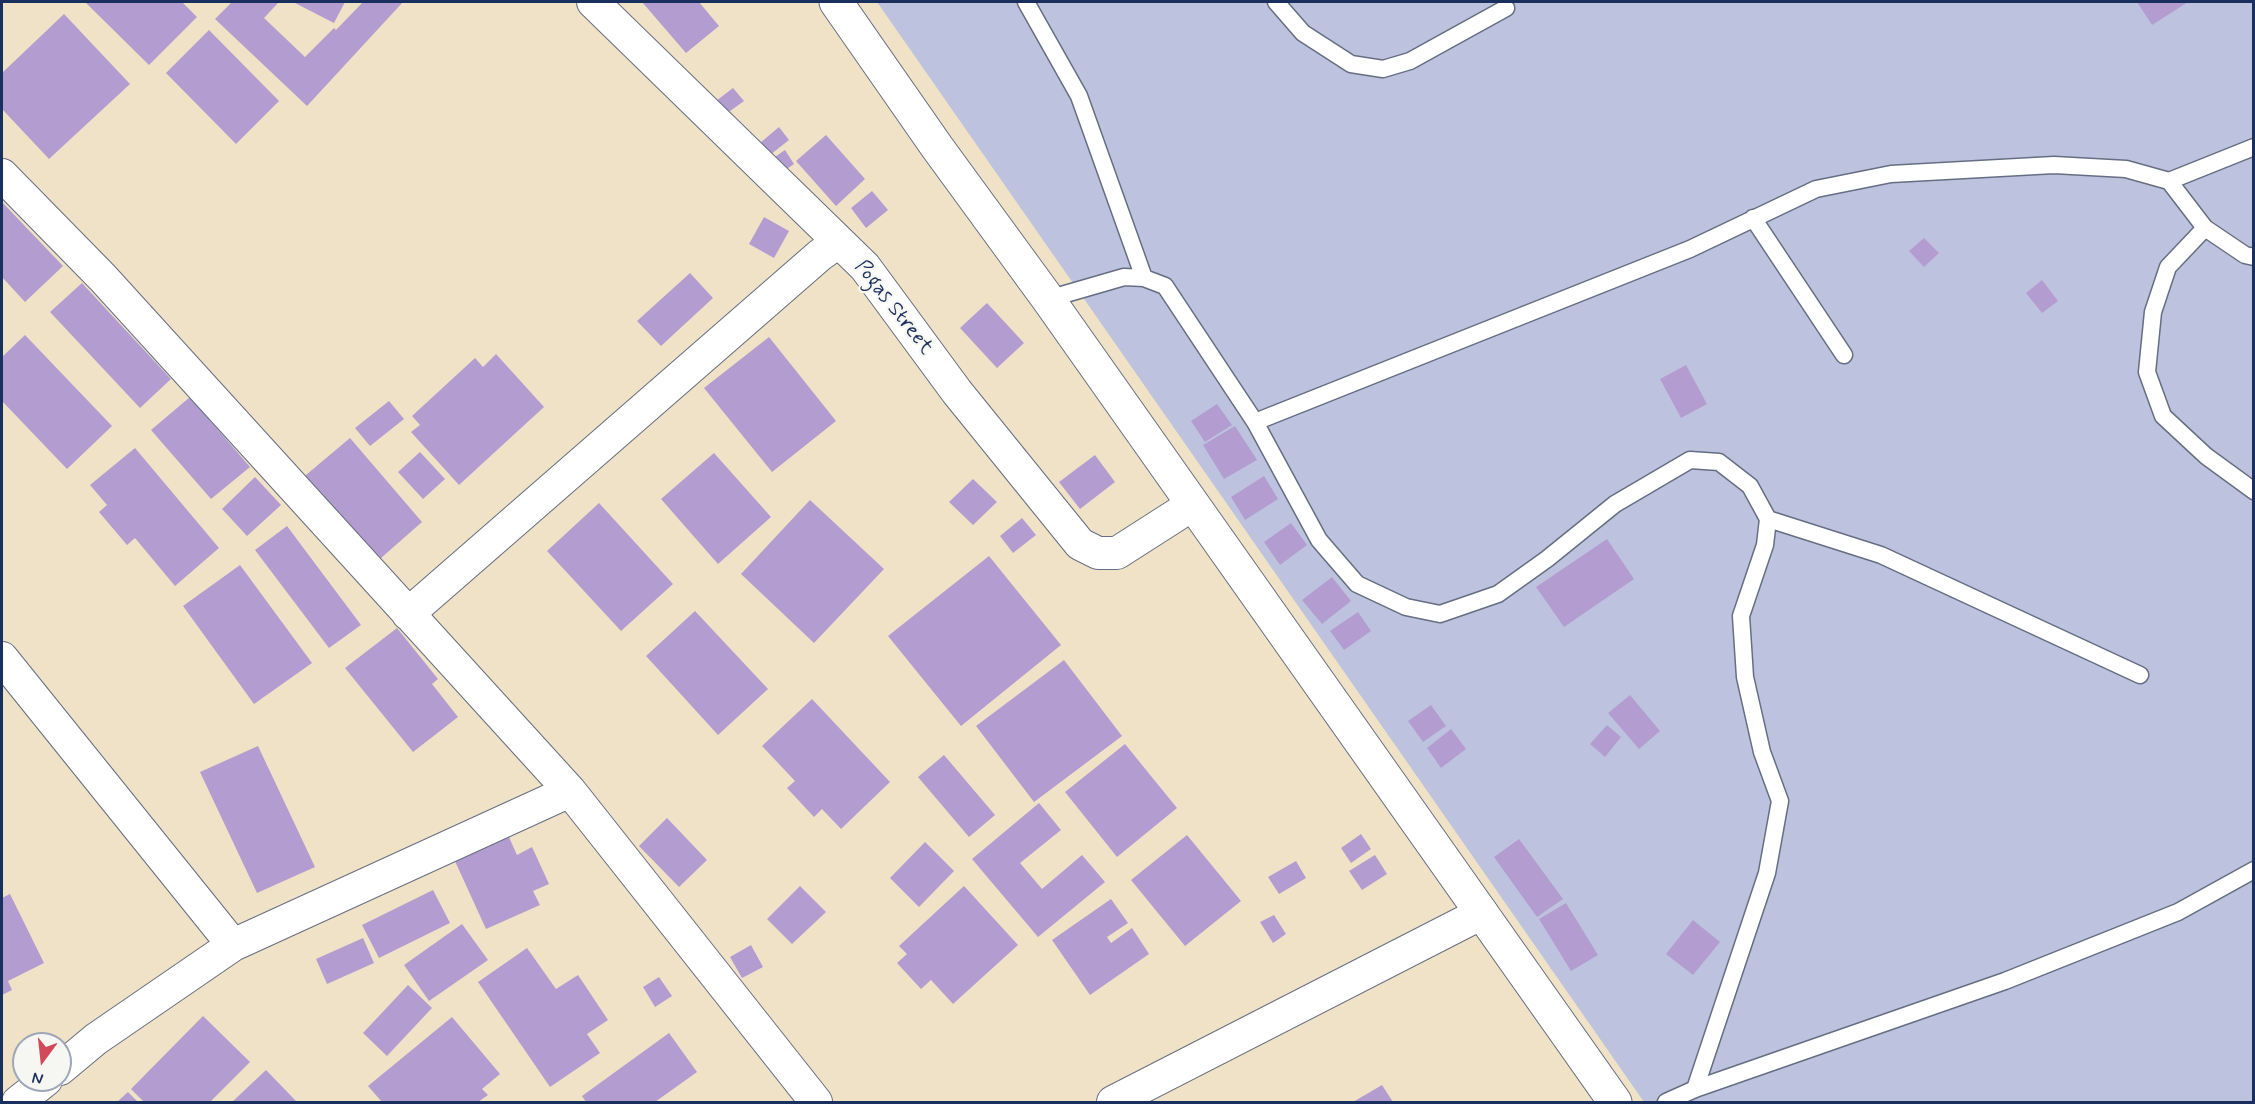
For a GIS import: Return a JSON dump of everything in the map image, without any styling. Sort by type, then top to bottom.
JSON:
[{"type":"street","name":"Pogas Street","points":[[593,2],[865,267],[957,392],[1080,544],[1098,553],[1117,553],[1192,505]]},
{"type":"street","points":[[836,2],[1615,1102]]},
{"type":"street","points":[[2,175],[103,278],[570,791],[816,1102]]},
{"type":"street","points":[[408,614],[820,255],[838,242]]},
{"type":"street","points":[[2,658],[232,945]]},
{"type":"street","points":[[72,1058],[96,1039],[232,945],[570,791]]},
{"type":"street","points":[[1113,1102],[1482,913]]},
{"type":"street","points":[[18,1102],[31,1092]]},
{"type":"lane","points":[[1026,2],[1079,96],[1144,278]]},
{"type":"lane","points":[[1276,2],[1303,33],[1351,64],[1383,69],[1410,61],[1506,8]]},
{"type":"lane","points":[[2169,181],[2253,147]]},
{"type":"lane","points":[[1255,422],[1690,249],[1816,189],[1891,174],[2054,165],[2126,169],[2169,181],[2205,228],[2245,255],[2253,257]]},
{"type":"lane","points":[[1753,218],[1844,355]]},
{"type":"lane","points":[[2205,228],[2168,267],[2153,312],[2147,372],[2163,416],[2206,456],[2253,491]]},
{"type":"lane","points":[[1048,299],[1124,277],[1144,278],[1165,286],[1255,422],[1319,540],[1358,584],[1406,607],[1440,614],[1498,594],[1615,504],[1690,460],[1719,462],[1750,486],[1768,519],[1765,545],[1741,616],[1745,677],[1762,752],[1780,801],[1767,873],[1695,1089]]},
{"type":"lane","points":[[1768,519],[1881,555],[2140,675]]},
{"type":"lane","points":[[1666,1102],[1695,1089],[2005,981],[2178,912],[2253,870]]},
{"type":"shaded area","points":[[877,2],[2253,2],[2253,1102],[1644,1102]]},
{"type":"building","points":[[85,2],[182,2],[197,17],[149,65]]},
{"type":"building","points":[[232,2],[279,2],[264,18],[305,57],[363,2],[403,2],[307,106],[215,19]]},
{"type":"building","points":[[293,2],[345,2],[334,23]]},
{"type":"building","points":[[642,2],[699,2],[719,26],[686,53]]},
{"type":"building","points":[[2137,2],[2188,2],[2152,25]]},
{"type":"building","points":[[64,14],[130,84],[49,159],[2,109],[2,73]]},
{"type":"building","points":[[209,30],[279,101],[236,144],[166,73]]},
{"type":"building","points":[[733,88],[744,101],[726,114],[716,101]]},
{"type":"building","points":[[779,127],[789,140],[770,155],[760,143]]},
{"type":"building","points":[[826,135],[865,179],[836,206],[796,161]]},
{"type":"building","points":[[785,150],[794,164],[781,173],[772,159]]},
{"type":"building","points":[[872,191],[888,210],[866,228],[851,208]]},
{"type":"building","points":[[2,202],[63,266],[25,302],[2,277]]},
{"type":"building","points":[[764,217],[789,231],[774,258],[749,244]]},
{"type":"building","points":[[1924,238],[1939,253],[1924,267],[1909,251]]},
{"type":"building","points":[[690,273],[713,298],[661,346],[637,321]]},
{"type":"building","points":[[2042,280],[2058,301],[2042,313],[2026,293]]},
{"type":"building","points":[[82,283],[171,379],[140,408],[50,312]]},
{"type":"building","points":[[987,303],[1024,343],[997,368],[960,328]]},
{"type":"building","points":[[25,335],[112,426],[67,469],[2,401],[2,357]]},
{"type":"building","points":[[769,337],[836,421],[772,472],[704,388]]},
{"type":"building","points":[[496,354],[544,407],[459,485],[411,432],[420,425],[412,416],[475,358],[483,367]]},
{"type":"building","points":[[1686,365],[1707,404],[1681,418],[1660,379]]},
{"type":"building","points":[[190,397],[250,467],[211,499],[151,430]]},
{"type":"building","points":[[389,401],[404,419],[370,446],[355,428]]},
{"type":"building","points":[[1217,404],[1232,425],[1205,442],[1191,421]]},
{"type":"building","points":[[1235,426],[1257,460],[1224,479],[1203,445]]},
{"type":"building","points":[[350,438],[422,522],[373,565],[300,480]]},
{"type":"building","points":[[135,448],[219,548],[175,586],[135,538],[127,545],[99,512],[107,505],[90,485]]},
{"type":"building","points":[[420,452],[445,479],[423,499],[398,472]]},
{"type":"building","points":[[714,453],[771,517],[718,564],[661,499]]},
{"type":"building","points":[[1095,455],[1115,482],[1080,509],[1059,482]]},
{"type":"building","points":[[1264,476],[1278,499],[1245,520],[1231,497]]},
{"type":"building","points":[[255,477],[281,505],[247,536],[222,509]]},
{"type":"building","points":[[973,479],[997,502],[973,525],[949,502]]},
{"type":"building","points":[[810,500],[884,569],[814,643],[741,574]]},
{"type":"building","points":[[599,503],[673,584],[621,631],[547,551]]},
{"type":"building","points":[[1022,518],[1036,535],[1013,553],[1000,536]]},
{"type":"building","points":[[1291,523],[1307,545],[1280,565],[1264,542]]},
{"type":"building","points":[[287,526],[361,625],[329,648],[255,550]]},
{"type":"building","points":[[1607,539],[1634,579],[1564,627],[1536,587]]},
{"type":"building","points":[[989,556],[1061,645],[961,726],[888,636]]},
{"type":"building","points":[[240,565],[312,663],[254,704],[183,606]]},
{"type":"building","points":[[1332,577],[1351,601],[1322,624],[1302,600]]},
{"type":"building","points":[[695,611],[768,689],[718,735],[646,656]]},
{"type":"building","points":[[1358,612],[1371,631],[1344,650],[1330,631]]},
{"type":"building","points":[[397,628],[438,679],[432,684],[458,717],[413,752],[345,668]]},
{"type":"building","points":[[1064,660],[1122,736],[1034,802],[976,726]]},
{"type":"building","points":[[1630,695],[1660,731],[1639,749],[1608,713]]},
{"type":"building","points":[[812,699],[890,782],[841,829],[822,809],[814,817],[787,788],[795,781],[762,746]]},
{"type":"building","points":[[1431,705],[1446,726],[1423,742],[1408,721]]},
{"type":"building","points":[[1607,725],[1621,737],[1605,757],[1590,744]]},
{"type":"building","points":[[1451,729],[1466,749],[1441,768],[1427,748]]},
{"type":"building","points":[[1125,744],[1177,808],[1117,857],[1065,792]]},
{"type":"building","points":[[258,746],[315,867],[257,893],[200,772]]},
{"type":"building","points":[[944,755],[995,815],[969,837],[918,777]]},
{"type":"building","points":[[1039,803],[1061,830],[1020,863],[1042,889],[1082,855],[1105,882],[1038,937],[972,859]]},
{"type":"building","points":[[667,818],[707,860],[679,887],[639,846]]},
{"type":"building","points":[[1361,834],[1371,849],[1351,863],[1341,848]]},
{"type":"building","points":[[508,835],[517,855],[532,847],[549,884],[533,891],[540,905],[486,929],[454,859]]},
{"type":"building","points":[[1187,835],[1241,901],[1185,946],[1131,880]]},
{"type":"building","points":[[1519,839],[1563,899],[1537,917],[1494,857]]},
{"type":"building","points":[[925,842],[954,871],[919,907],[890,878]]},
{"type":"building","points":[[1375,855],[1387,874],[1362,890],[1349,871]]},
{"type":"building","points":[[1296,861],[1306,878],[1279,894],[1268,877]]},
{"type":"building","points":[[800,886],[826,912],[792,944],[767,919]]},
{"type":"building","points":[[964,886],[1018,945],[953,1004],[931,980],[921,989],[897,963],[907,954],[899,946]]},
{"type":"building","points":[[433,890],[450,923],[379,958],[362,925]]},
{"type":"building","points":[[10,894],[44,963],[8,981],[12,990],[2,995],[2,898]]},
{"type":"building","points":[[1111,899],[1128,923],[1107,937],[1111,943],[1132,928],[1149,954],[1090,995],[1052,940]]},
{"type":"building","points":[[1566,903],[1598,955],[1571,971],[1539,919]]},
{"type":"building","points":[[1274,915],[1286,934],[1273,943],[1260,922]]},
{"type":"building","points":[[1693,920],[1720,942],[1693,975],[1666,954]]},
{"type":"building","points":[[462,924],[488,960],[429,1001],[404,965]]},
{"type":"building","points":[[363,938],[374,963],[327,984],[316,959]]},
{"type":"building","points":[[751,945],[763,967],[742,978],[730,957]]},
{"type":"building","points":[[527,948],[556,989],[578,975],[608,1020],[587,1034],[600,1053],[550,1087],[478,982]]},
{"type":"building","points":[[659,977],[672,996],[655,1007],[643,987]]},
{"type":"building","points":[[408,985],[432,1008],[387,1056],[363,1033]]},
{"type":"building","points":[[203,1016],[250,1062],[210,1102],[144,1102],[131,1089]]},
{"type":"building","points":[[452,1017],[500,1074],[482,1089],[488,1095],[478,1102],[382,1102],[368,1086]]},
{"type":"building","points":[[669,1033],[697,1072],[655,1102],[586,1102],[582,1096]]},
{"type":"building","points":[[266,1070],[297,1102],[232,1102]]},
{"type":"building","points":[[1382,1085],[1393,1102],[1353,1102]]},
{"type":"building","points":[[128,1092],[138,1102],[117,1102]]}]
